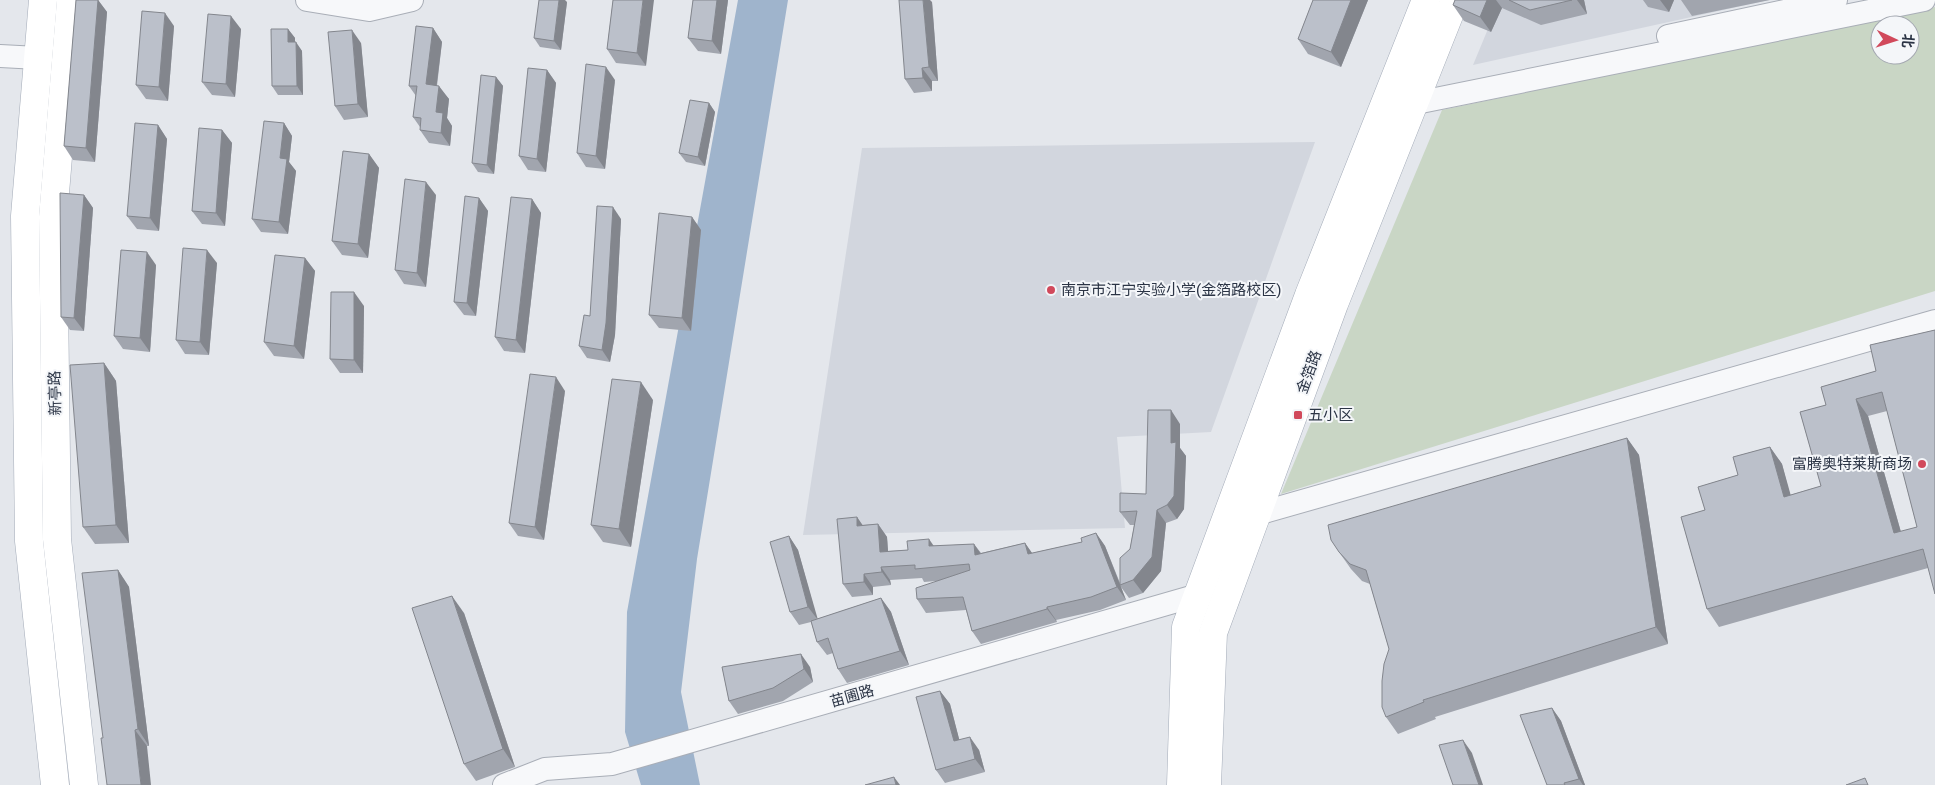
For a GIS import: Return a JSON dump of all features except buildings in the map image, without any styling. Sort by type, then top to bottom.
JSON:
[{"type":"main road","name":"新亭路","points":[[43,0],[24,216],[29,541],[55,785]]},
{"type":"main road","name":"新亭路","points":[[71,0],[52,217],[57,539],[84,785]]},
{"type":"main road","name":"金箔路","points":[[1181,785],[1186,627],[1309,294],[1426,0]]},
{"type":"main road","name":"金箔路","points":[[1208,785],[1213,633],[1334,304],[1455,0]]},
{"type":"street","points":[[307,0],[369,10],[412,0]]},
{"type":"street","points":[[1386,103],[1836,0]]},
{"type":"street","points":[[1417,96],[1924,0]]},
{"type":"street","points":[[0,56],[38,58]]},
{"type":"street","points":[[1257,514],[1935,321]]},
{"type":"street","name":"苗圃路","points":[[504,785],[545,769],[612,764],[1198,595]]},
{"type":"shaded area","points":[[1500,0],[1769,0],[1473,65]]},
{"type":"shaded area","name":"南京市江宁实验小学(金箔路校区)","points":[[1315,142],[1211,432],[1117,437],[1125,528],[803,535],[862,148]]},
{"type":"green space","points":[[1935,7],[1935,291],[1281,494],[1442,110],[1870,21],[1870,65],[1920,65],[1920,15],[1897,15]]},
{"type":"water","points":[[738,0],[788,0],[697,559],[681,692],[700,785],[641,785],[625,732],[627,612]]},
{"type":"place","name":"南京市江宁实验小学(金箔路校区)","points":[[1051,290]]},
{"type":"place","name":"五小区","points":[[1298,415]]},
{"type":"place","name":"富腾奥特莱斯商场","points":[[1922,464]]}]
